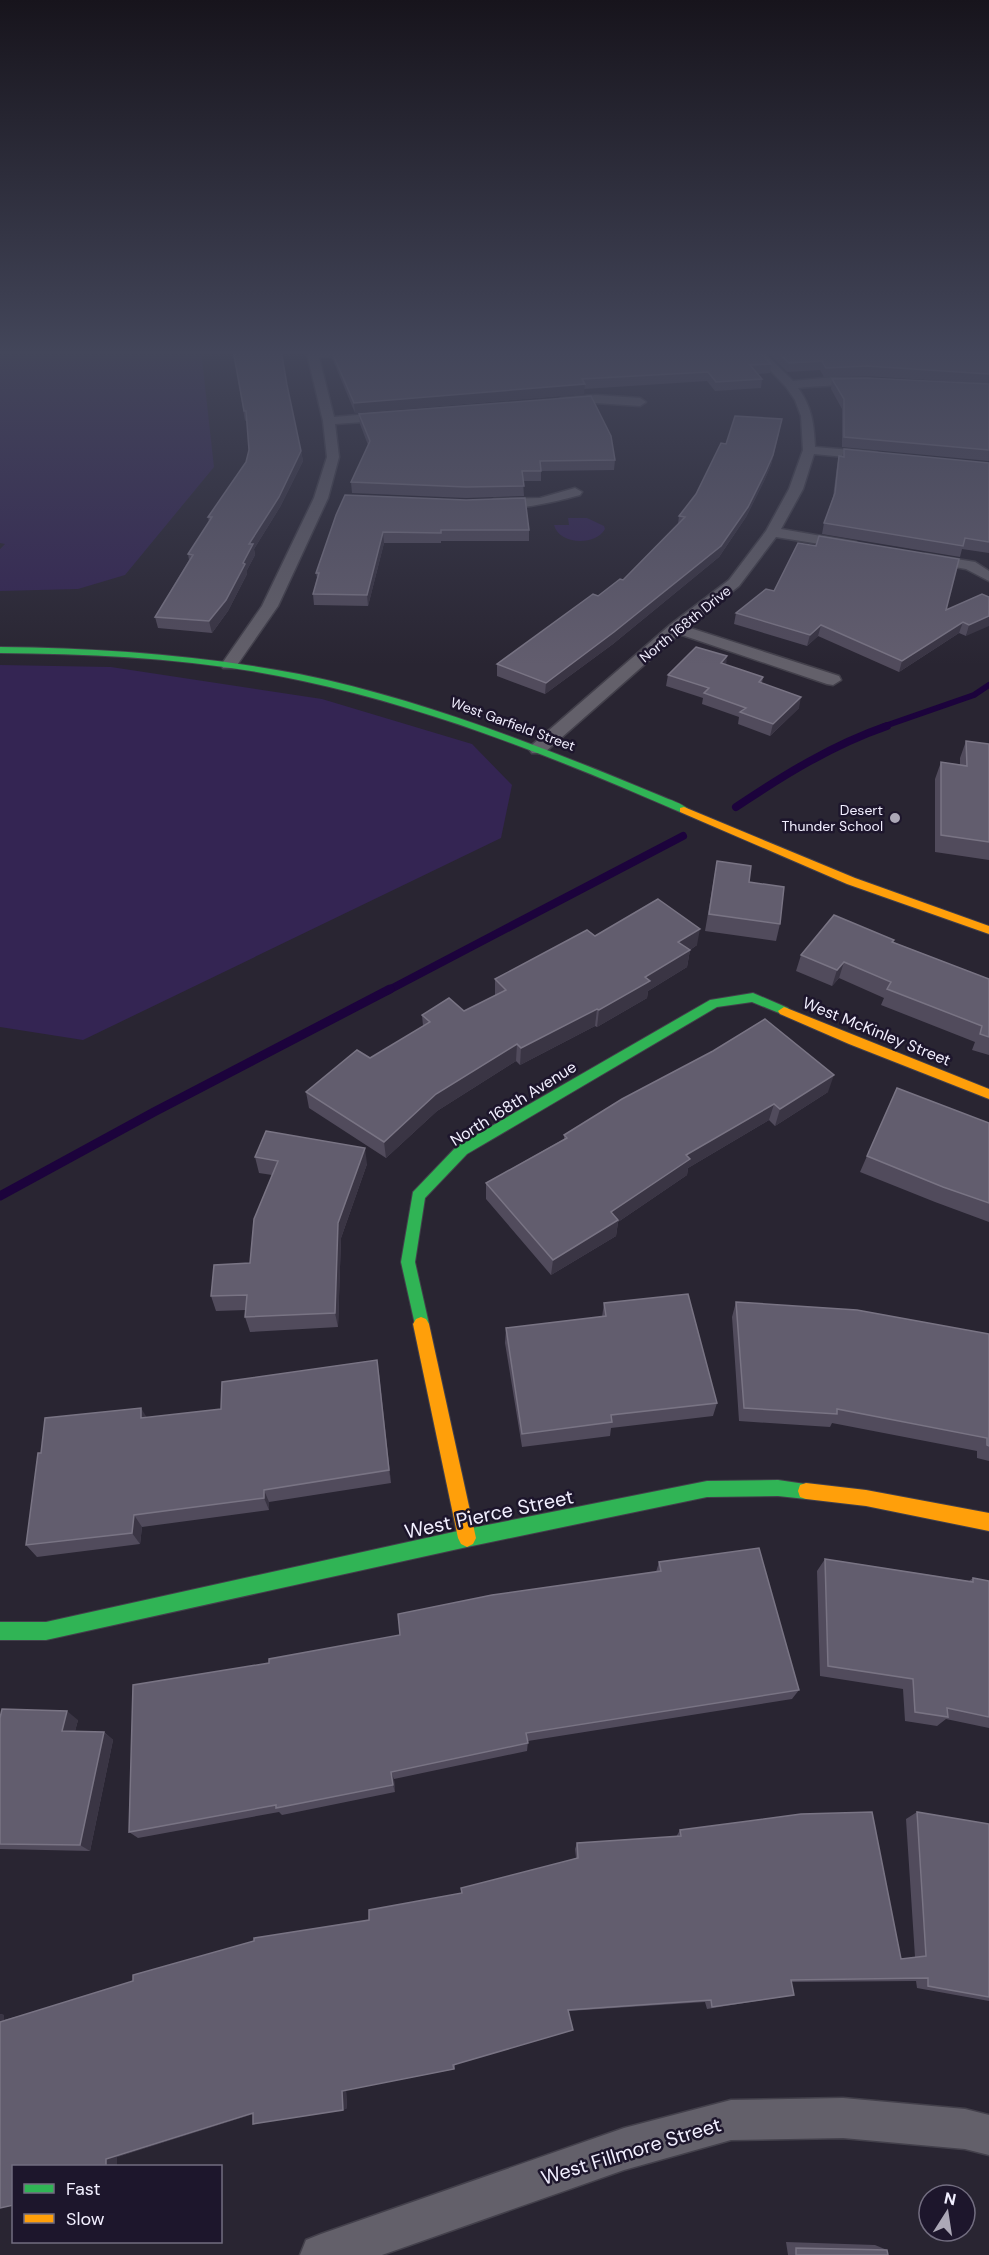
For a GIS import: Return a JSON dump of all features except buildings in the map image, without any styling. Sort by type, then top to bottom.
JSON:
[{"type":"street","points":[[229,665],[270,606],[327,498],[333,455]]},
{"type":"street","name":"North 168th Drive","points":[[538,749],[676,628],[734,583],[772,532],[796,489],[807,455]]},
{"type":"street","points":[[861,455],[888,458]]},
{"type":"street","points":[[477,504],[541,502],[575,492]]},
{"type":"street","points":[[772,532],[865,548]]},
{"type":"street","points":[[911,555],[970,565],[989,577]]},
{"type":"street","points":[[676,628],[833,680]]},
{"type":"street","name":"West Garfield Street","points":[[0,650],[123,654],[229,665],[294,676],[365,692],[450,717],[538,749],[834,874],[989,930]]},
{"type":"street","name":"West McKinley Street","points":[[753,997],[853,1041],[989,1094]]},
{"type":"street","name":"North 168th Avenue","points":[[467,1538],[408,1262],[418,1196],[462,1150],[714,1003],[753,997]]},
{"type":"street","name":"West Pierce Street","points":[[0,1631],[46,1630],[467,1538],[707,1489],[778,1488],[867,1498],[989,1522]]},
{"type":"street","name":"West Fillmore Street","points":[[321,2255],[624,2149],[731,2120],[843,2118],[965,2129],[989,2135]]},
{"type":"shaded area","points":[[0,455],[213,455],[214,467],[125,575],[78,589],[0,591],[0,549],[5,544],[0,543]]},
{"type":"shaded area","points":[[568,518],[587,518],[604,526],[605,529],[594,538],[570,540],[557,532],[554,525],[569,525]]},
{"type":"shaded area","points":[[0,665],[111,667],[322,699],[472,744],[512,785],[501,838],[83,1040],[0,1027]]},
{"type":"waterway","points":[[882,727],[974,695],[989,685]]},
{"type":"waterway","points":[[736,807],[809,762],[847,742],[887,726]]},
{"type":"waterway","points":[[387,991],[683,836]]},
{"type":"waterway","points":[[0,1196],[154,1112],[390,989]]},
{"type":"traffic: fast","points":[[0,650],[129,654],[215,663],[301,677],[387,699],[473,726],[516,741],[684,810]]},
{"type":"traffic: fast","points":[[421,1324],[408,1262],[418,1196],[462,1150],[714,1003],[753,997],[784,1011]]},
{"type":"traffic: fast","points":[[0,1631],[46,1631],[467,1538],[707,1489],[778,1488],[806,1491]]},
{"type":"traffic: slow","points":[[684,810],[851,881],[989,930]]},
{"type":"traffic: slow","points":[[784,1011],[853,1041],[989,1094]]},
{"type":"traffic: slow","points":[[421,1324],[467,1538]]},
{"type":"traffic: slow","points":[[806,1491],[866,1498],[989,1522]]},
{"type":"place","name":"Desert Thunder School","points":[[895,818]]}]
